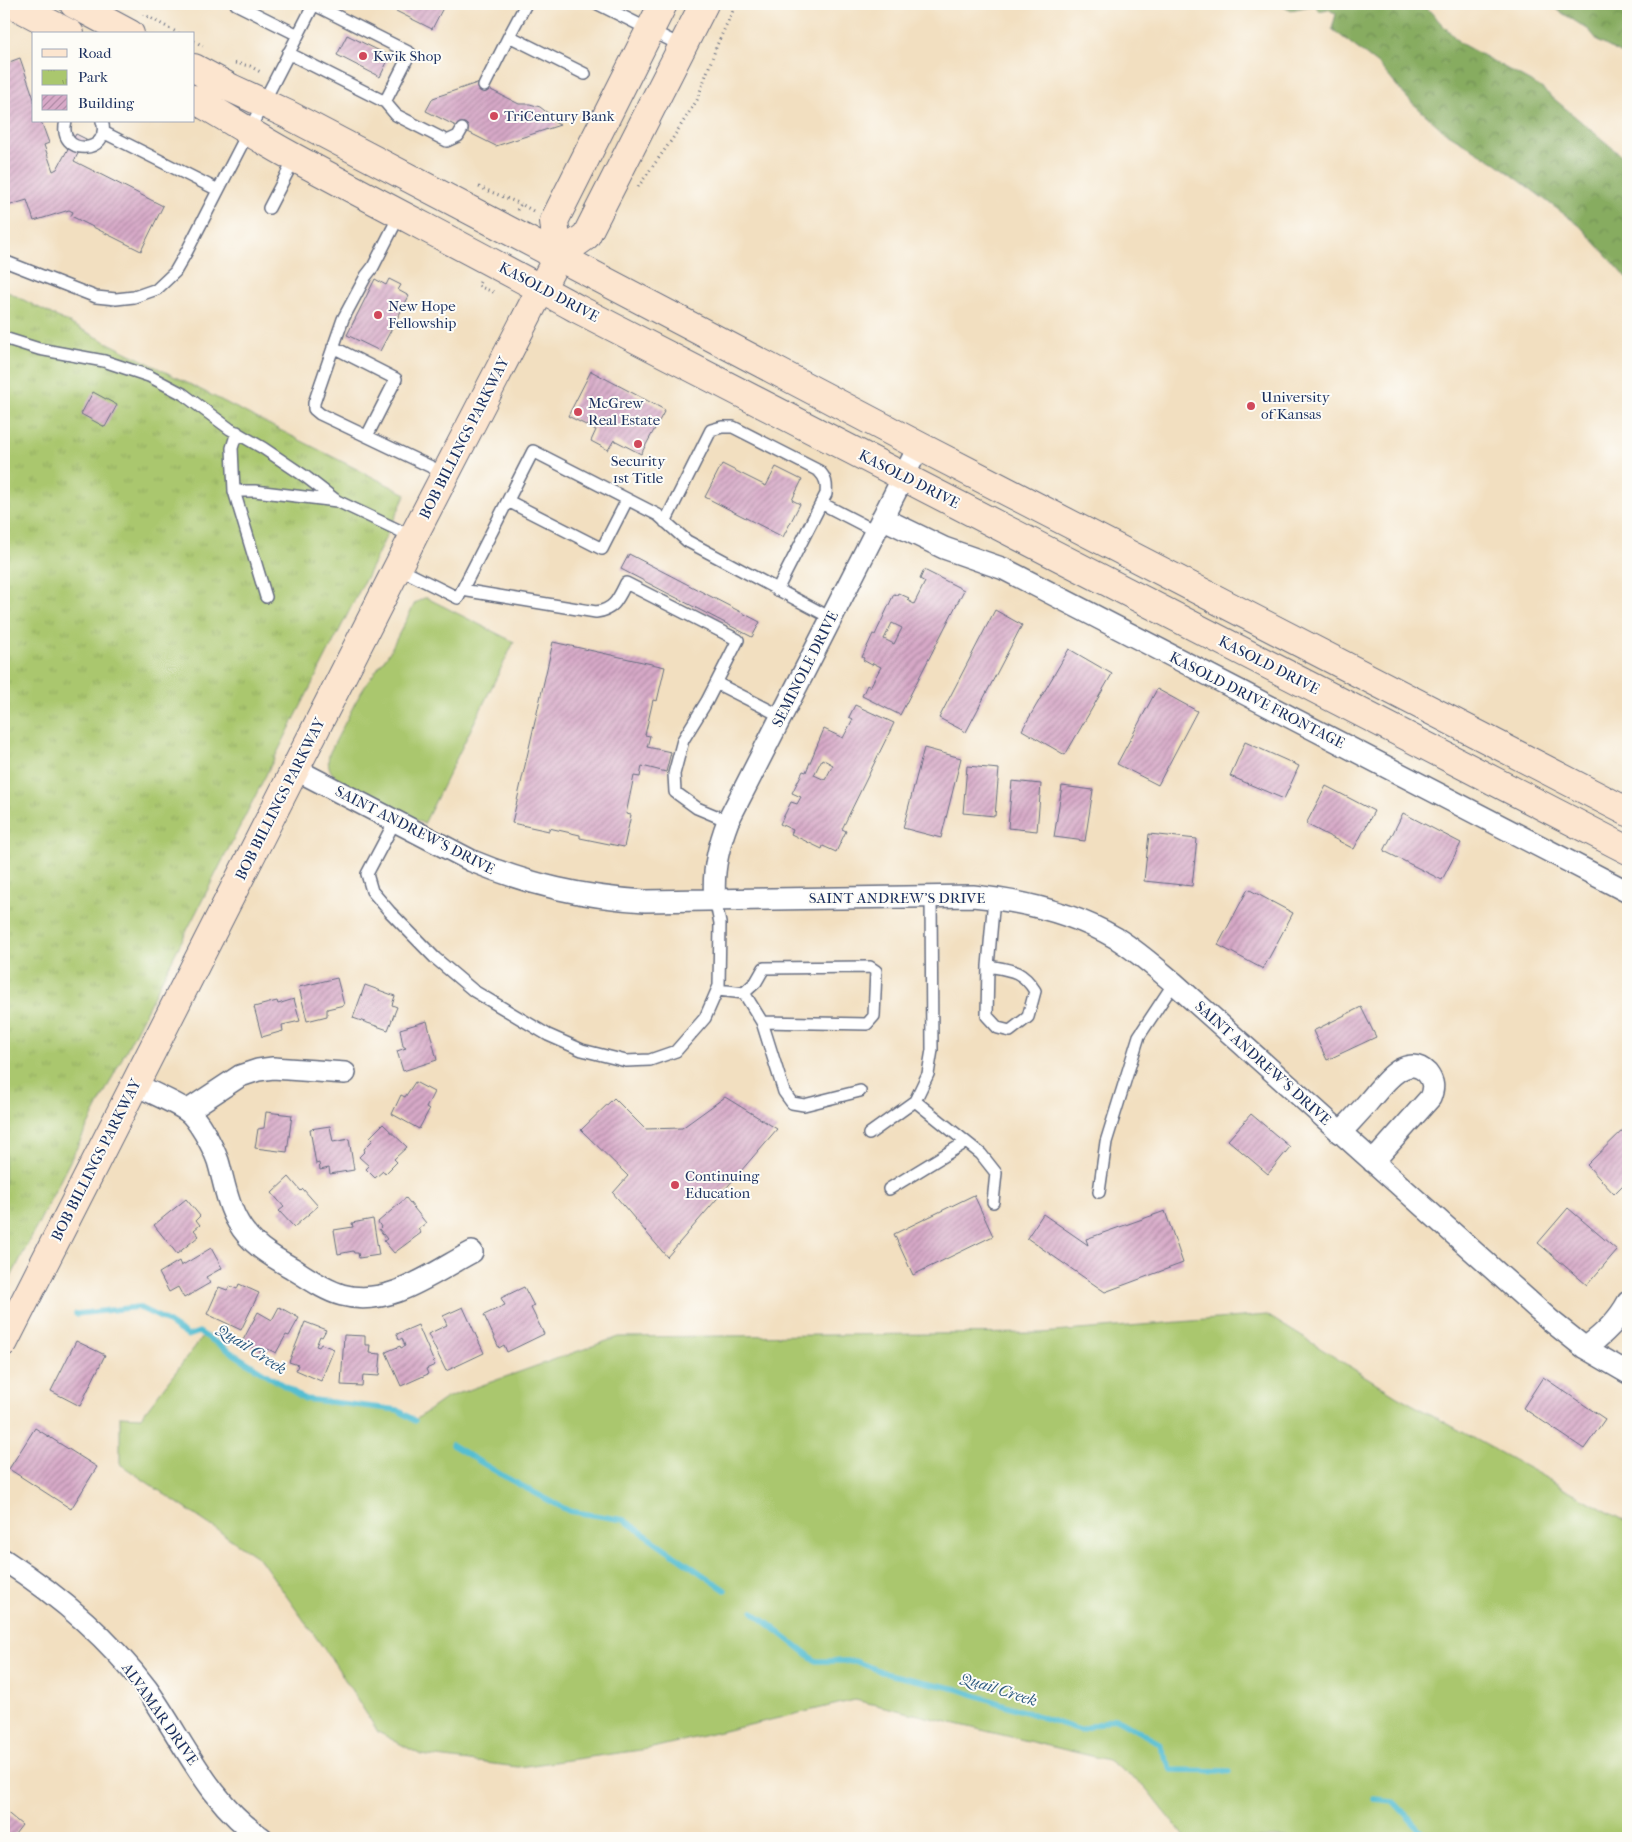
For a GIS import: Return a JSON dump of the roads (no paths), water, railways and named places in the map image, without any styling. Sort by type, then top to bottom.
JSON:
[{"type":"main road","points":[[13,4],[66,32]]},
{"type":"main road","points":[[74,4],[135,23]]},
{"type":"main road","points":[[558,256],[554,221],[663,4]]},
{"type":"main road","name":"BOB BILLINGS PARKWAY","points":[[4,1342],[558,256],[586,236],[704,4]]},
{"type":"main road","points":[[195,68],[263,102],[919,446],[1628,812]]},
{"type":"main road","name":"KASOLD DRIVE","points":[[195,100],[295,158],[542,289],[1628,850]]},
{"type":"street","name":"SEMINOLE DRIVE","points":[[716,900],[714,884],[716,862],[720,842],[728,821],[919,446]]},
{"type":"street","name":"KASOLD DRIVE FRONTAGE","points":[[879,524],[1004,569],[1628,892]]},
{"type":"street","name":"SAINT ANDREW'S DRIVE","points":[[295,769],[501,873],[539,886],[576,894],[645,901],[953,895],[1012,900],[1037,906],[1093,926],[1116,938],[1143,956],[1551,1321],[1586,1348],[1628,1373]]},
{"type":"street","points":[[1340,1133],[1393,1074],[1412,1066],[1420,1067],[1426,1072],[1432,1079],[1434,1088],[1430,1098],[1372,1162]]},
{"type":"street","points":[[187,1111],[240,1076],[258,1070],[273,1068],[344,1073]]},
{"type":"street","points":[[135,1084],[187,1111],[199,1125],[217,1158],[231,1206],[247,1236],[262,1250],[324,1288],[342,1295],[359,1298],[380,1297],[400,1291],[472,1252]]},
{"type":"street","points":[[1586,1348],[1601,1337],[1615,1322],[1628,1302]]},
{"type":"street","name":"ALVAMAR DRIVE","points":[[4,1560],[56,1596],[118,1654],[168,1720],[208,1784],[240,1820],[262,1838]]},
{"type":"lane","points":[[236,4],[298,35]]},
{"type":"lane","points":[[4,260],[96,297],[116,299],[134,297],[157,289],[175,272],[313,4],[410,53],[385,102]]},
{"type":"lane","points":[[484,86],[526,4]]},
{"type":"lane","points":[[599,4],[682,46]]},
{"type":"lane","points":[[509,36],[585,74]]},
{"type":"lane","points":[[288,53],[385,102],[396,115],[447,141],[458,136],[462,129]]},
{"type":"lane","points":[[66,122],[65,133],[67,139],[78,147],[91,147],[101,138],[103,127],[218,190]]},
{"type":"lane","points":[[269,208],[295,158]]},
{"type":"lane","points":[[400,214],[373,267],[343,319],[314,403],[314,409],[320,414],[446,474]]},
{"type":"lane","points":[[4,338],[39,349],[104,361],[149,376],[183,394],[306,477],[337,501],[413,537]]},
{"type":"lane","points":[[333,347],[396,379],[367,436]]},
{"type":"lane","points":[[665,522],[711,430],[733,427],[819,470],[824,476],[827,485],[826,494],[777,590]]},
{"type":"lane","points":[[237,432],[232,448],[234,491],[266,597]]},
{"type":"lane","points":[[398,568],[458,598],[533,451],[658,515],[687,541],[831,618]]},
{"type":"lane","points":[[234,491],[255,491],[337,501]]},
{"type":"lane","points":[[508,500],[602,549],[627,500]]},
{"type":"lane","points":[[821,503],[879,524]]},
{"type":"lane","points":[[462,590],[596,612],[606,611],[616,601],[626,583],[738,640],[716,684],[683,740],[674,774],[675,792],[697,808],[728,821]]},
{"type":"lane","points":[[716,684],[781,716]]},
{"type":"lane","points":[[395,821],[367,874],[372,890],[390,912],[435,958],[474,992],[548,1035],[582,1050],[606,1057],[626,1061],[650,1060],[676,1050],[705,1018],[720,986],[720,923],[716,900]]},
{"type":"lane","points":[[868,1134],[915,1101],[928,1074],[932,1050],[931,896]]},
{"type":"lane","points":[[988,966],[1014,971],[1028,979],[1035,991],[1028,1017],[1010,1031],[998,1028],[987,1016],[988,966],[994,898]]},
{"type":"lane","points":[[718,990],[744,993],[756,982],[764,968],[870,967],[876,971],[874,1016],[867,1024],[762,1022]]},
{"type":"lane","points":[[1099,1192],[1106,1142],[1139,1036],[1174,983]]},
{"type":"lane","points":[[744,993],[762,1022],[784,1092],[792,1103],[804,1105],[860,1091]]},
{"type":"lane","points":[[915,1101],[982,1154],[996,1173],[993,1202]]},
{"type":"lane","points":[[889,1189],[966,1142]]},
{"type":"waterway","name":"Quail Creek","points":[[76,1314],[138,1307],[161,1318],[188,1336],[199,1332],[305,1399],[398,1410],[415,1421]]},
{"type":"waterway","name":"Quail Creek","points":[[452,1445],[507,1478],[569,1511],[624,1520],[725,1590]]},
{"type":"waterway","name":"Quail Creek","points":[[753,1612],[816,1661],[855,1661],[888,1674],[957,1689],[1080,1730],[1115,1718],[1159,1743],[1171,1770],[1230,1771]]},
{"type":"waterway","name":"Quail Creek","points":[[1374,1799],[1393,1801],[1422,1832],[1434,1838]]},
{"type":"place","name":"Kwik Shop","points":[[363,56]]},
{"type":"place","name":"TriCentury Bank","points":[[494,116]]},
{"type":"place","name":"New Hope Fellowship","points":[[378,315]]},
{"type":"place","name":"University of Kansas","points":[[1251,406]]},
{"type":"place","name":"McGrew Real Estate","points":[[578,412]]},
{"type":"place","name":"Security 1st Title","points":[[638,444]]},
{"type":"place","name":"Continuing Education","points":[[675,1185]]}]
